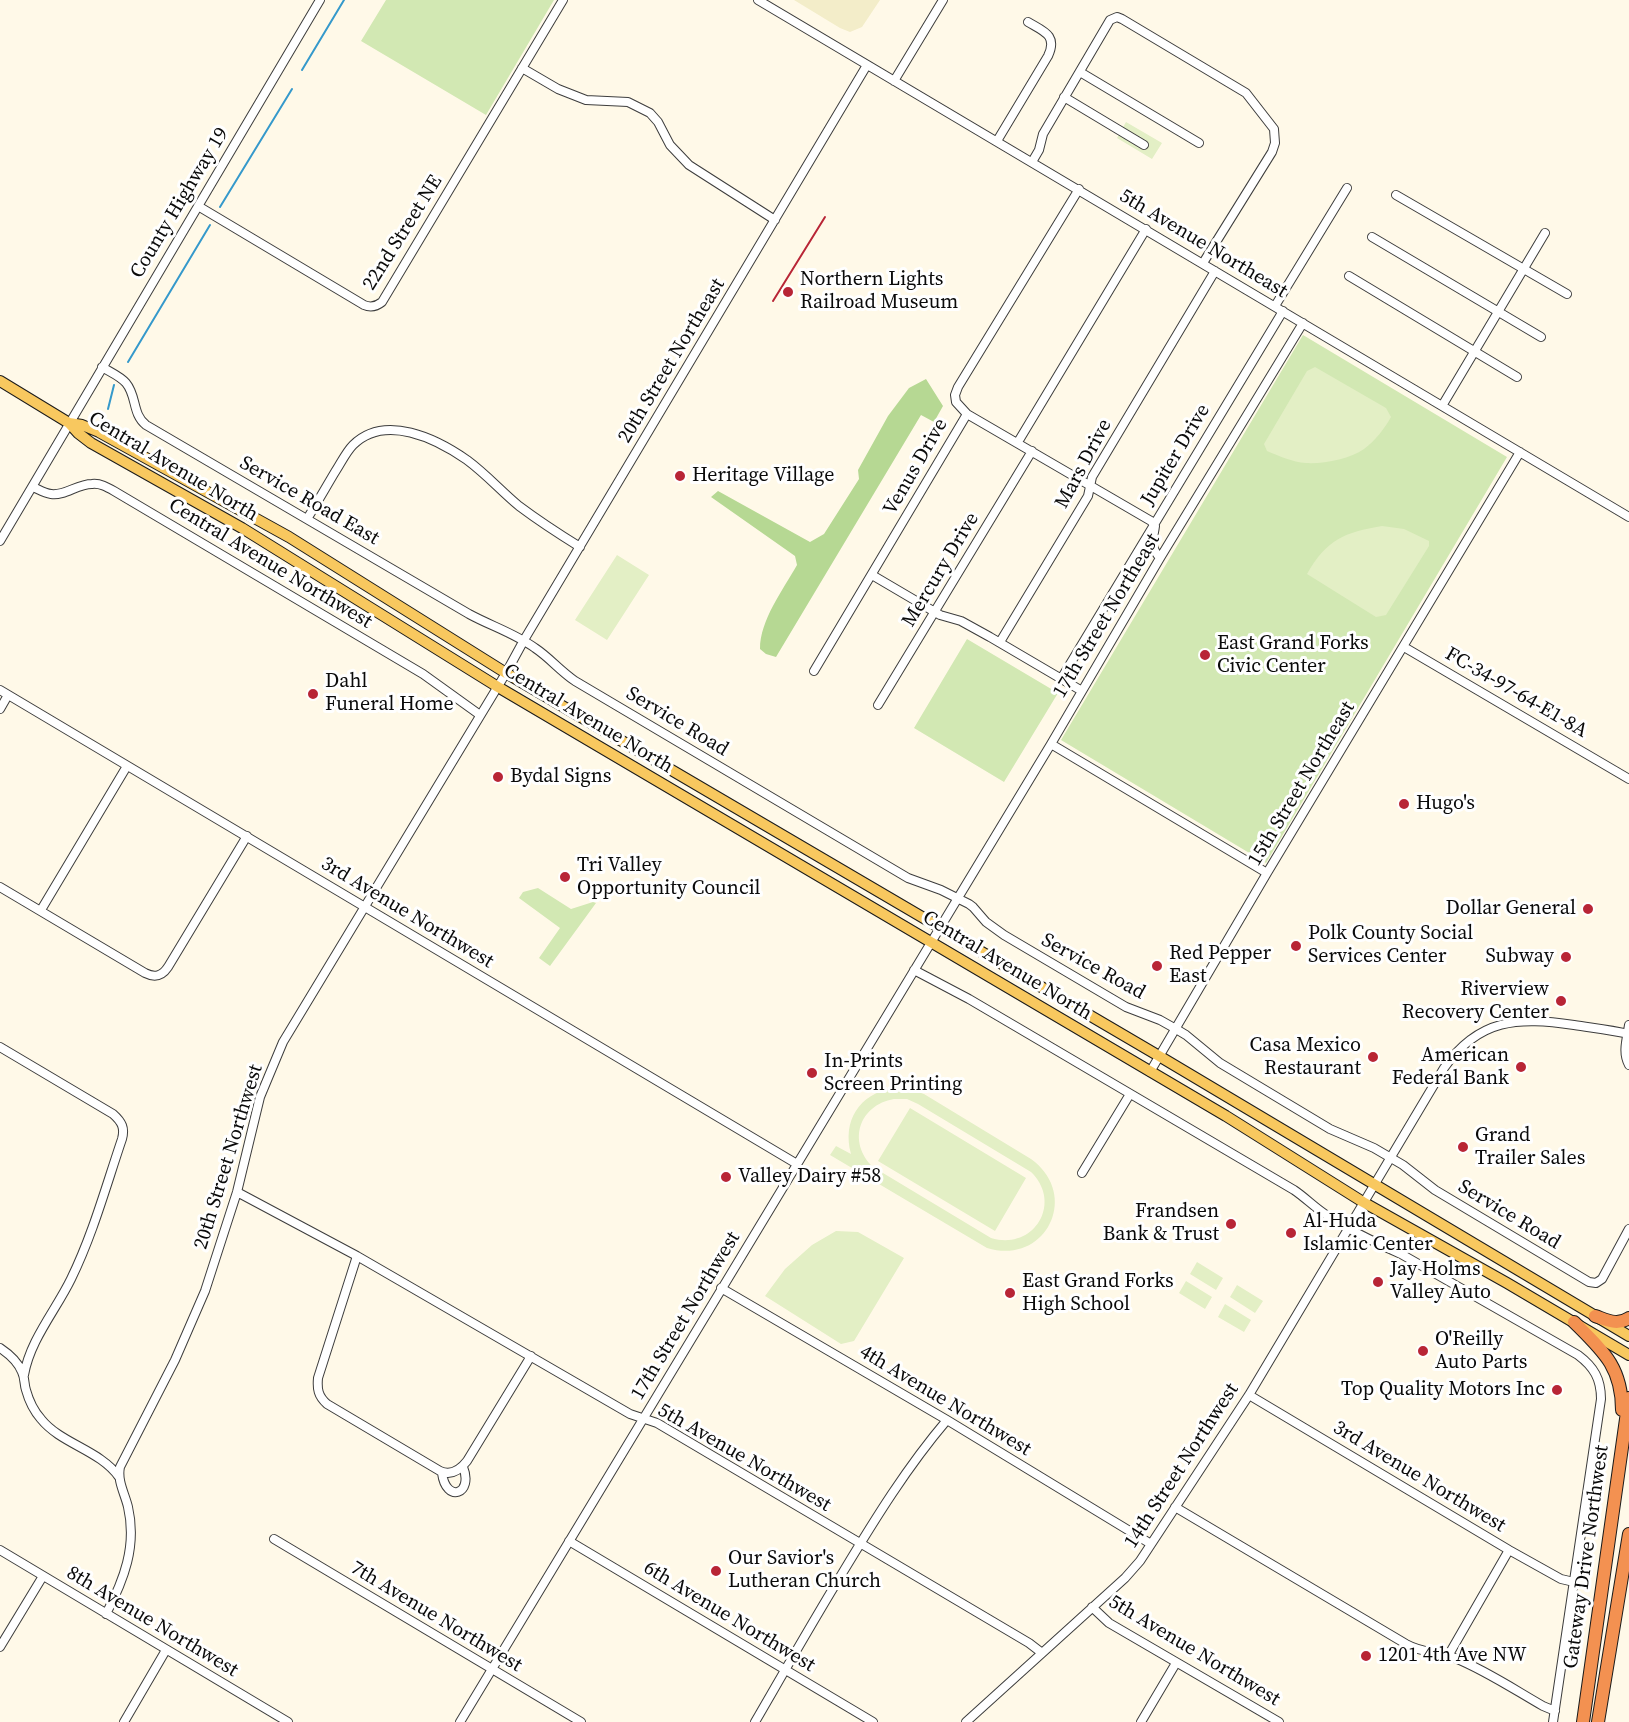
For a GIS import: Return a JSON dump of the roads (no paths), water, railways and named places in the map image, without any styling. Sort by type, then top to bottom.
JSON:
[{"type":"highway","points":[[1595,1316],[1614,1322],[1621,1322],[1629,1318]]},
{"type":"highway","points":[[1575,1322],[1609,1359],[1621,1383],[1623,1444]]},
{"type":"highway","name":"Gateway Drive Northwest","points":[[1583,1722],[1629,1398]]},
{"type":"highway","name":"Gateway Drive Northwest","points":[[1598,1722],[1629,1534]]},
{"type":"main road","points":[[0,381],[69,423]]},
{"type":"main road","name":"Central Avenue North","points":[[69,423],[82,425],[99,432],[289,537],[506,673],[1160,1056],[1629,1336]]},
{"type":"main road","name":"Central Avenue North","points":[[69,423],[91,443],[242,528],[498,687],[1226,1116],[1363,1202],[1629,1355]]},
{"type":"street","name":"County Highway 19","points":[[0,541],[321,0]]},
{"type":"street","name":"22nd Street NE","points":[[198,206],[364,305],[378,305],[385,297],[563,0]]},
{"type":"street","name":"5th Avenue Northeast","points":[[759,0],[1629,517]]},
{"type":"street","points":[[894,81],[943,0]]},
{"type":"street","points":[[1032,162],[1039,150],[1043,134],[1064,97],[1110,20],[1117,17],[1246,93],[1274,129],[1275,143],[1272,152],[1203,263]]},
{"type":"street","points":[[997,141],[1052,47],[1048,34],[1028,22]]},
{"type":"street","name":"20th Street Northeast","points":[[506,673],[867,65]]},
{"type":"street","points":[[522,68],[586,100],[628,102],[650,113],[658,122],[670,145],[688,165],[775,220]]},
{"type":"street","points":[[1080,72],[1199,143]]},
{"type":"street","points":[[1064,97],[1144,145]]},
{"type":"street","name":"Jupiter Drive","points":[[1061,679],[1279,309],[1347,188]]},
{"type":"street","name":"Venus Drive","points":[[814,670],[967,414],[956,402],[957,387],[1079,189]]},
{"type":"street","points":[[1396,195],[1567,294]]},
{"type":"street","points":[[1018,442],[1146,229]]},
{"type":"street","points":[[1442,406],[1545,233]]},
{"type":"street","points":[[1372,237],[1541,337]]},
{"type":"street","name":"Mars Drive","points":[[1000,642],[1088,496],[1092,477],[1215,271]]},
{"type":"street","points":[[1349,276],[1517,377]]},
{"type":"street","name":"17th Street Northeast","points":[[940,927],[1303,323]]},
{"type":"street","name":"Service Road East","points":[[102,367],[126,382],[140,420],[146,425],[469,614],[524,640]]},
{"type":"street","points":[[967,414],[1154,523],[1152,544],[1160,558]]},
{"type":"street","points":[[307,519],[353,444],[373,432],[396,429],[425,438],[454,452],[489,478],[535,518],[580,547]]},
{"type":"street","name":"Mercury Drive","points":[[878,705],[1032,451]]},
{"type":"street","name":"15th Street Northeast","points":[[1150,1072],[1520,452]]},
{"type":"street","name":"Central Avenue Northwest","points":[[33,487],[50,494],[58,494],[92,483],[114,490],[423,674],[480,715]]},
{"type":"street","points":[[872,575],[935,612],[961,621],[1000,642],[1082,691]]},
{"type":"street","name":"Service Road","points":[[524,640],[575,681],[908,878],[974,907],[986,922],[1004,935],[1126,1007],[1176,1029],[1220,1063],[1344,1137],[1374,1148],[1403,1165],[1435,1190],[1593,1283],[1602,1279],[1629,1229]]},
{"type":"street","name":"FC-34-97-64-E1-8A","points":[[1404,647],[1629,779]]},
{"type":"street","name":"20th Street Northwest","points":[[118,1477],[120,1467],[158,1397],[205,1291],[237,1192],[260,1097],[283,1042],[506,673]]},
{"type":"street","points":[[0,709],[4,693]]},
{"type":"street","name":"3rd Avenue Northwest","points":[[4,693],[797,1164]]},
{"type":"street","points":[[1051,744],[1267,873]]},
{"type":"street","points":[[41,910],[127,766]]},
{"type":"street","points":[[0,887],[146,974],[160,975],[168,967],[247,836]]},
{"type":"street","name":"17th Street Northwest","points":[[460,1722],[940,927]]},
{"type":"street","points":[[914,970],[969,999],[1294,1190],[1326,1215],[1348,1228],[1401,1254],[1588,1362],[1597,1374],[1601,1385],[1601,1399],[1553,1722]]},
{"type":"street","name":"14th Street Northwest","points":[[966,1722],[1133,1569],[1249,1395],[1444,1068],[1459,1050],[1480,1033],[1504,1023],[1530,1020],[1629,1031]]},
{"type":"street","points":[[1629,1031],[1625,1051],[1629,1065]]},
{"type":"street","points":[[0,1047],[113,1114],[122,1124],[122,1139],[84,1250],[71,1280],[30,1353],[24,1375],[30,1403],[42,1420],[53,1431],[111,1468],[118,1477],[128,1507],[131,1542],[124,1577],[106,1614]]},
{"type":"street","points":[[1082,1173],[1130,1094]]},
{"type":"street","name":"5th Avenue Northwest","points":[[237,1192],[357,1256],[630,1414],[657,1423],[1029,1643],[1042,1653]]},
{"type":"street","points":[[357,1256],[318,1378],[318,1393],[327,1404],[442,1473],[452,1473],[468,1461],[531,1356]]},
{"type":"street","name":"4th Avenue Northwest","points":[[721,1288],[947,1420],[1151,1544]]},
{"type":"street","points":[[0,1348],[16,1362],[24,1375]]},
{"type":"street","name":"3rd Avenue Northwest","points":[[1249,1395],[1509,1550],[1561,1579],[1574,1582]]},
{"type":"street","points":[[755,1722],[903,1476],[947,1420]]},
{"type":"street","points":[[442,1473],[448,1489],[459,1491],[466,1483],[463,1467]]},
{"type":"street","points":[[1175,1507],[1406,1644],[1422,1651],[1464,1662],[1555,1711]]},
{"type":"street","name":"7th Avenue Northwest","points":[[274,1539],[581,1722]]},
{"type":"street","name":"6th Avenue Northwest","points":[[569,1541],[873,1722]]},
{"type":"street","name":"8th Avenue Northwest","points":[[0,1550],[288,1722]]},
{"type":"street","points":[[1448,1656],[1509,1550]]},
{"type":"street","points":[[0,1647],[43,1576]]},
{"type":"street","name":"5th Avenue Northwest","points":[[1092,1607],[1109,1623],[1279,1722]]},
{"type":"street","points":[[124,1722],[166,1650]]},
{"type":"street","points":[[1141,1722],[1176,1663]]},
{"type":"waterway","points":[[302,70],[344,0]]},
{"type":"waterway","points":[[220,207],[292,89]]},
{"type":"waterway","points":[[128,362],[210,225]]},
{"type":"waterway","points":[[108,409],[114,385]]},
{"type":"railway","points":[[773,301],[825,217]]},
{"type":"place","name":"Northern Lights Railroad Museum","points":[[788,292]]},
{"type":"place","name":"Heritage Village","points":[[680,476]]},
{"type":"place","name":"East Grand Forks Civic Center","points":[[1205,655]]},
{"type":"place","name":"Dahl Funeral Home","points":[[313,694]]},
{"type":"place","name":"Bydal Signs","points":[[498,777]]},
{"type":"place","name":"Hugo's","points":[[1404,804]]},
{"type":"place","name":"Tri Valley Opportunity Council","points":[[565,877]]},
{"type":"place","name":"Dollar General","points":[[1588,909]]},
{"type":"place","name":"Polk County Social Services Center","points":[[1296,946]]},
{"type":"place","name":"Subway","points":[[1566,957]]},
{"type":"place","name":"Red Pepper East","points":[[1157,966]]},
{"type":"place","name":"Riverview Recovery Center","points":[[1561,1001]]},
{"type":"place","name":"Casa Mexico Restaurant","points":[[1373,1057]]},
{"type":"place","name":"American Federal Bank","points":[[1521,1067]]},
{"type":"place","name":"In-Prints Screen Printing","points":[[812,1073]]},
{"type":"place","name":"Grand Trailer Sales","points":[[1463,1147]]},
{"type":"place","name":"Valley Dairy #58","points":[[726,1177]]},
{"type":"place","name":"Frandsen Bank & Trust","points":[[1231,1224]]},
{"type":"place","name":"Al-Huda Islamic Center","points":[[1291,1233]]},
{"type":"place","name":"Jay Holms Valley Auto","points":[[1378,1282]]},
{"type":"place","name":"East Grand Forks High School","points":[[1010,1293]]},
{"type":"place","name":"O'Reilly Auto Parts","points":[[1423,1351]]},
{"type":"place","name":"Top Quality Motors Inc","points":[[1557,1390]]},
{"type":"place","name":"Our Savior's Lutheran Church","points":[[716,1571]]},
{"type":"place","name":"1201 4th Ave NW","points":[[1366,1656]]}]
